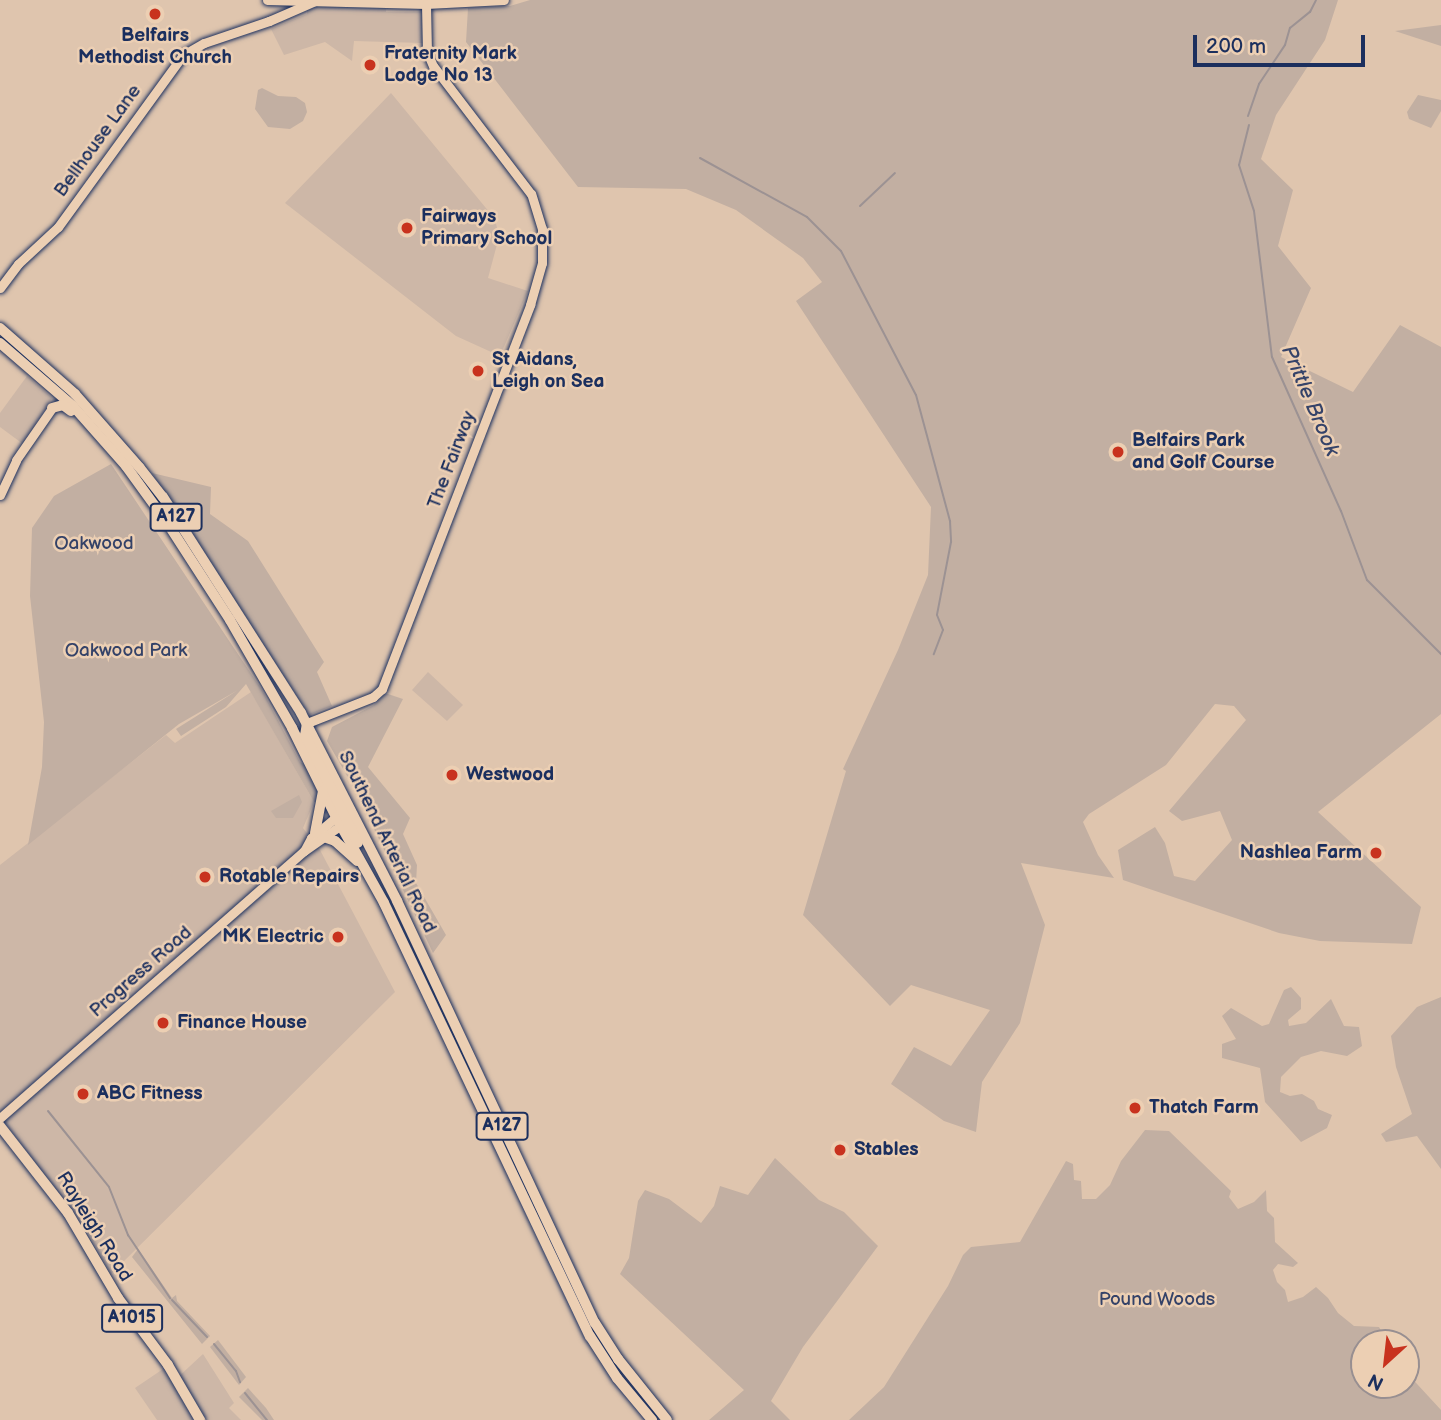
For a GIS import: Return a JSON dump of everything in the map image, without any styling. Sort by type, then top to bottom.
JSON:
[{"type":"highway","name":"Southend Arterial Road","points":[[0,328],[75,394],[141,468],[163,497],[307,723],[330,764],[365,867],[580,1317],[609,1366],[653,1420]]},
{"type":"highway","points":[[0,337],[28,360],[37,372]]},
{"type":"highway","name":"Southend Arterial Road","points":[[0,343],[37,372],[102,438],[147,493],[230,620],[321,785],[346,816],[595,1323],[623,1366],[667,1420]]},
{"type":"highway","points":[[54,388],[52,408],[65,406],[94,434],[102,438]]},
{"type":"highway","points":[[307,723],[305,736],[383,893],[384,902]]},
{"type":"highway","points":[[321,785],[323,797],[320,835],[335,841],[365,867]]},
{"type":"main road","name":"Rayleigh Road","points":[[0,1126],[68,1213],[118,1298],[168,1365],[200,1420]]},
{"type":"street","points":[[271,17],[266,0],[426,4],[504,0]]},
{"type":"street","points":[[290,1],[291,12]]},
{"type":"street","name":"Bellhouse Lane","points":[[0,288],[18,264],[58,227],[177,61],[204,43],[315,1]]},
{"type":"street","name":"The Fairway","points":[[307,723],[373,697],[382,689],[530,305],[542,263],[542,229],[531,194],[433,66],[427,52],[426,4]]},
{"type":"street","points":[[0,495],[16,460],[52,408]]},
{"type":"street","points":[[315,737],[317,727],[327,715]]},
{"type":"street","name":"Progress Road","points":[[0,1118],[320,835],[346,816]]},
{"type":"shaded area","points":[[307,0],[386,0],[386,12],[422,12],[423,43],[354,41],[352,61],[325,42],[284,55],[271,29],[307,14]]},
{"type":"shaded area","name":"Fairways Primary School","points":[[391,93],[495,219],[499,237],[488,278],[528,291],[500,356],[456,336],[285,203]]},
{"type":"shaded area","points":[[27,376],[52,398],[23,444],[0,427],[0,413]]},
{"type":"shaded area","points":[[428,672],[463,705],[447,721],[412,690]]},
{"type":"shaded area","points":[[251,692],[314,802],[303,828],[320,850],[395,992],[111,1274],[87,1231],[0,1116],[0,865],[166,735],[175,743]]},
{"type":"shaded area","points":[[203,1354],[234,1403],[229,1408],[241,1420],[157,1420],[135,1388],[166,1367],[176,1379]]},
{"type":"green space","name":"Belfairs Park and Golf Course","points":[[530,0],[1338,0],[1325,40],[1276,115],[1261,159],[1293,190],[1278,246],[1311,288],[1281,357],[1353,392],[1400,325],[1441,347],[1441,714],[1318,812],[1421,907],[1412,944],[1320,941],[1279,933],[1123,880],[1118,850],[1155,827],[1165,843],[1174,876],[1195,881],[1232,840],[1220,811],[1182,821],[1169,811],[1246,720],[1234,706],[1215,704],[1166,765],[1089,814],[1083,822],[1098,855],[1114,878],[1021,863],[1045,925],[1020,1023],[982,1082],[976,1132],[944,1121],[891,1084],[914,1047],[951,1066],[990,1010],[911,985],[890,1006],[803,915],[846,771],[843,769],[898,650],[928,575],[931,507],[796,301],[822,282],[803,258],[736,210],[686,189],[578,187],[466,42],[468,8],[510,6]]},
{"type":"green space","points":[[1441,25],[1441,46],[1395,31]]},
{"type":"green space","points":[[262,88],[278,96],[296,97],[305,103],[307,112],[303,121],[290,129],[268,127],[255,109],[258,90]]},
{"type":"green space","points":[[1418,95],[1441,100],[1441,111],[1431,128],[1409,119],[1407,112]]},
{"type":"green space","name":"Oakwood Park","points":[[111,464],[262,690],[300,762],[309,767],[319,786],[318,803],[314,802],[246,684],[226,707],[181,736],[176,729],[238,690],[179,724],[28,845],[42,767],[44,722],[30,596],[32,528],[54,496]]},
{"type":"green space","points":[[152,473],[211,487],[210,514],[248,541],[324,662],[317,672],[332,706],[309,715]]},
{"type":"green space","points":[[385,693],[403,699],[368,767],[410,818],[403,834],[417,865],[416,883],[446,935],[433,953],[357,793],[327,741],[332,727],[374,705]]},
{"type":"green space","points":[[299,795],[302,802],[293,818],[276,818],[271,811]]},
{"type":"green space","points":[[1291,987],[1301,998],[1301,1009],[1288,1020],[1289,1026],[1306,1023],[1331,999],[1344,1026],[1359,1027],[1362,1046],[1347,1056],[1321,1051],[1301,1057],[1281,1077],[1280,1092],[1290,1096],[1302,1094],[1314,1101],[1318,1109],[1332,1115],[1327,1128],[1301,1142],[1265,1102],[1260,1068],[1222,1058],[1222,1044],[1236,1039],[1222,1016],[1231,1008],[1262,1026],[1269,1024],[1284,990]]},
{"type":"green space","points":[[1441,997],[1441,1169],[1417,1136],[1386,1142],[1381,1134],[1412,1114],[1396,1067],[1391,1036],[1417,1007]]},
{"type":"green space","name":"Pound Woods","points":[[1145,1130],[1169,1131],[1231,1191],[1229,1197],[1238,1209],[1254,1202],[1266,1190],[1267,1211],[1274,1218],[1275,1242],[1298,1263],[1293,1267],[1278,1264],[1273,1270],[1277,1282],[1285,1290],[1288,1302],[1303,1297],[1316,1287],[1338,1313],[1354,1326],[1380,1329],[1350,1329],[1350,1399],[1420,1399],[1420,1387],[1441,1410],[1441,1420],[849,1420],[884,1387],[948,1286],[963,1255],[971,1247],[1020,1242],[1066,1161],[1073,1164],[1074,1180],[1081,1181],[1082,1199],[1096,1199],[1110,1185],[1121,1161]]},
{"type":"green space","points":[[775,1158],[819,1200],[844,1212],[878,1246],[803,1347],[771,1401],[790,1420],[709,1420],[744,1390],[620,1274],[629,1258],[638,1201],[645,1190],[669,1199],[701,1223],[714,1206],[720,1186],[748,1195]]},
{"type":"green space","points":[[138,1249],[172,1298],[176,1295],[177,1301],[210,1336],[202,1344],[132,1257]]},
{"type":"green space","points":[[218,1340],[246,1377],[239,1385],[210,1347]]},
{"type":"green space","points":[[248,1388],[274,1420],[262,1420],[239,1397]]},
{"type":"waterway","name":"Prittle Brook","points":[[1248,116],[1259,84],[1285,45],[1290,28],[1310,12],[1316,0]]},
{"type":"waterway","name":"Prittle Brook","points":[[1249,125],[1239,165],[1254,211],[1272,357],[1341,511],[1367,580],[1441,654]]},
{"type":"waterway","points":[[700,158],[807,217],[841,251],[916,395],[950,521],[951,542],[937,615],[943,630],[934,654]]},
{"type":"waterway","points":[[860,206],[895,173]]},
{"type":"waterway","points":[[48,1111],[109,1187],[128,1235],[170,1298]]},
{"type":"waterway","points":[[172,1300],[207,1337]]},
{"type":"waterway","points":[[214,1344],[236,1371],[240,1382]]},
{"type":"waterway","points":[[245,1393],[267,1420]]},
{"type":"place","name":"Belfairs Methodist Church","points":[[155,14]]},
{"type":"place","name":"Fraternity Mark Lodge No 13","points":[[370,65]]},
{"type":"place","name":"Fairways Primary School","points":[[407,228]]},
{"type":"place","name":"St Aidans, Leigh on Sea","points":[[478,371]]},
{"type":"place","name":"Belfairs Park and Golf Course","points":[[1118,452]]},
{"type":"place","name":"Westwood","points":[[452,775]]},
{"type":"place","name":"Nashlea Farm","points":[[1376,853]]},
{"type":"place","name":"Rotable Repairs","points":[[205,877]]},
{"type":"place","name":"MK Electric","points":[[338,937]]},
{"type":"place","name":"Finance House","points":[[163,1023]]},
{"type":"place","name":"ABC Fitness","points":[[83,1094]]},
{"type":"place","name":"Thatch Farm","points":[[1135,1108]]},
{"type":"place","name":"Stables","points":[[840,1150]]},
{"type":"park label","name":"Oakwood","points":[[94,544]]}]
